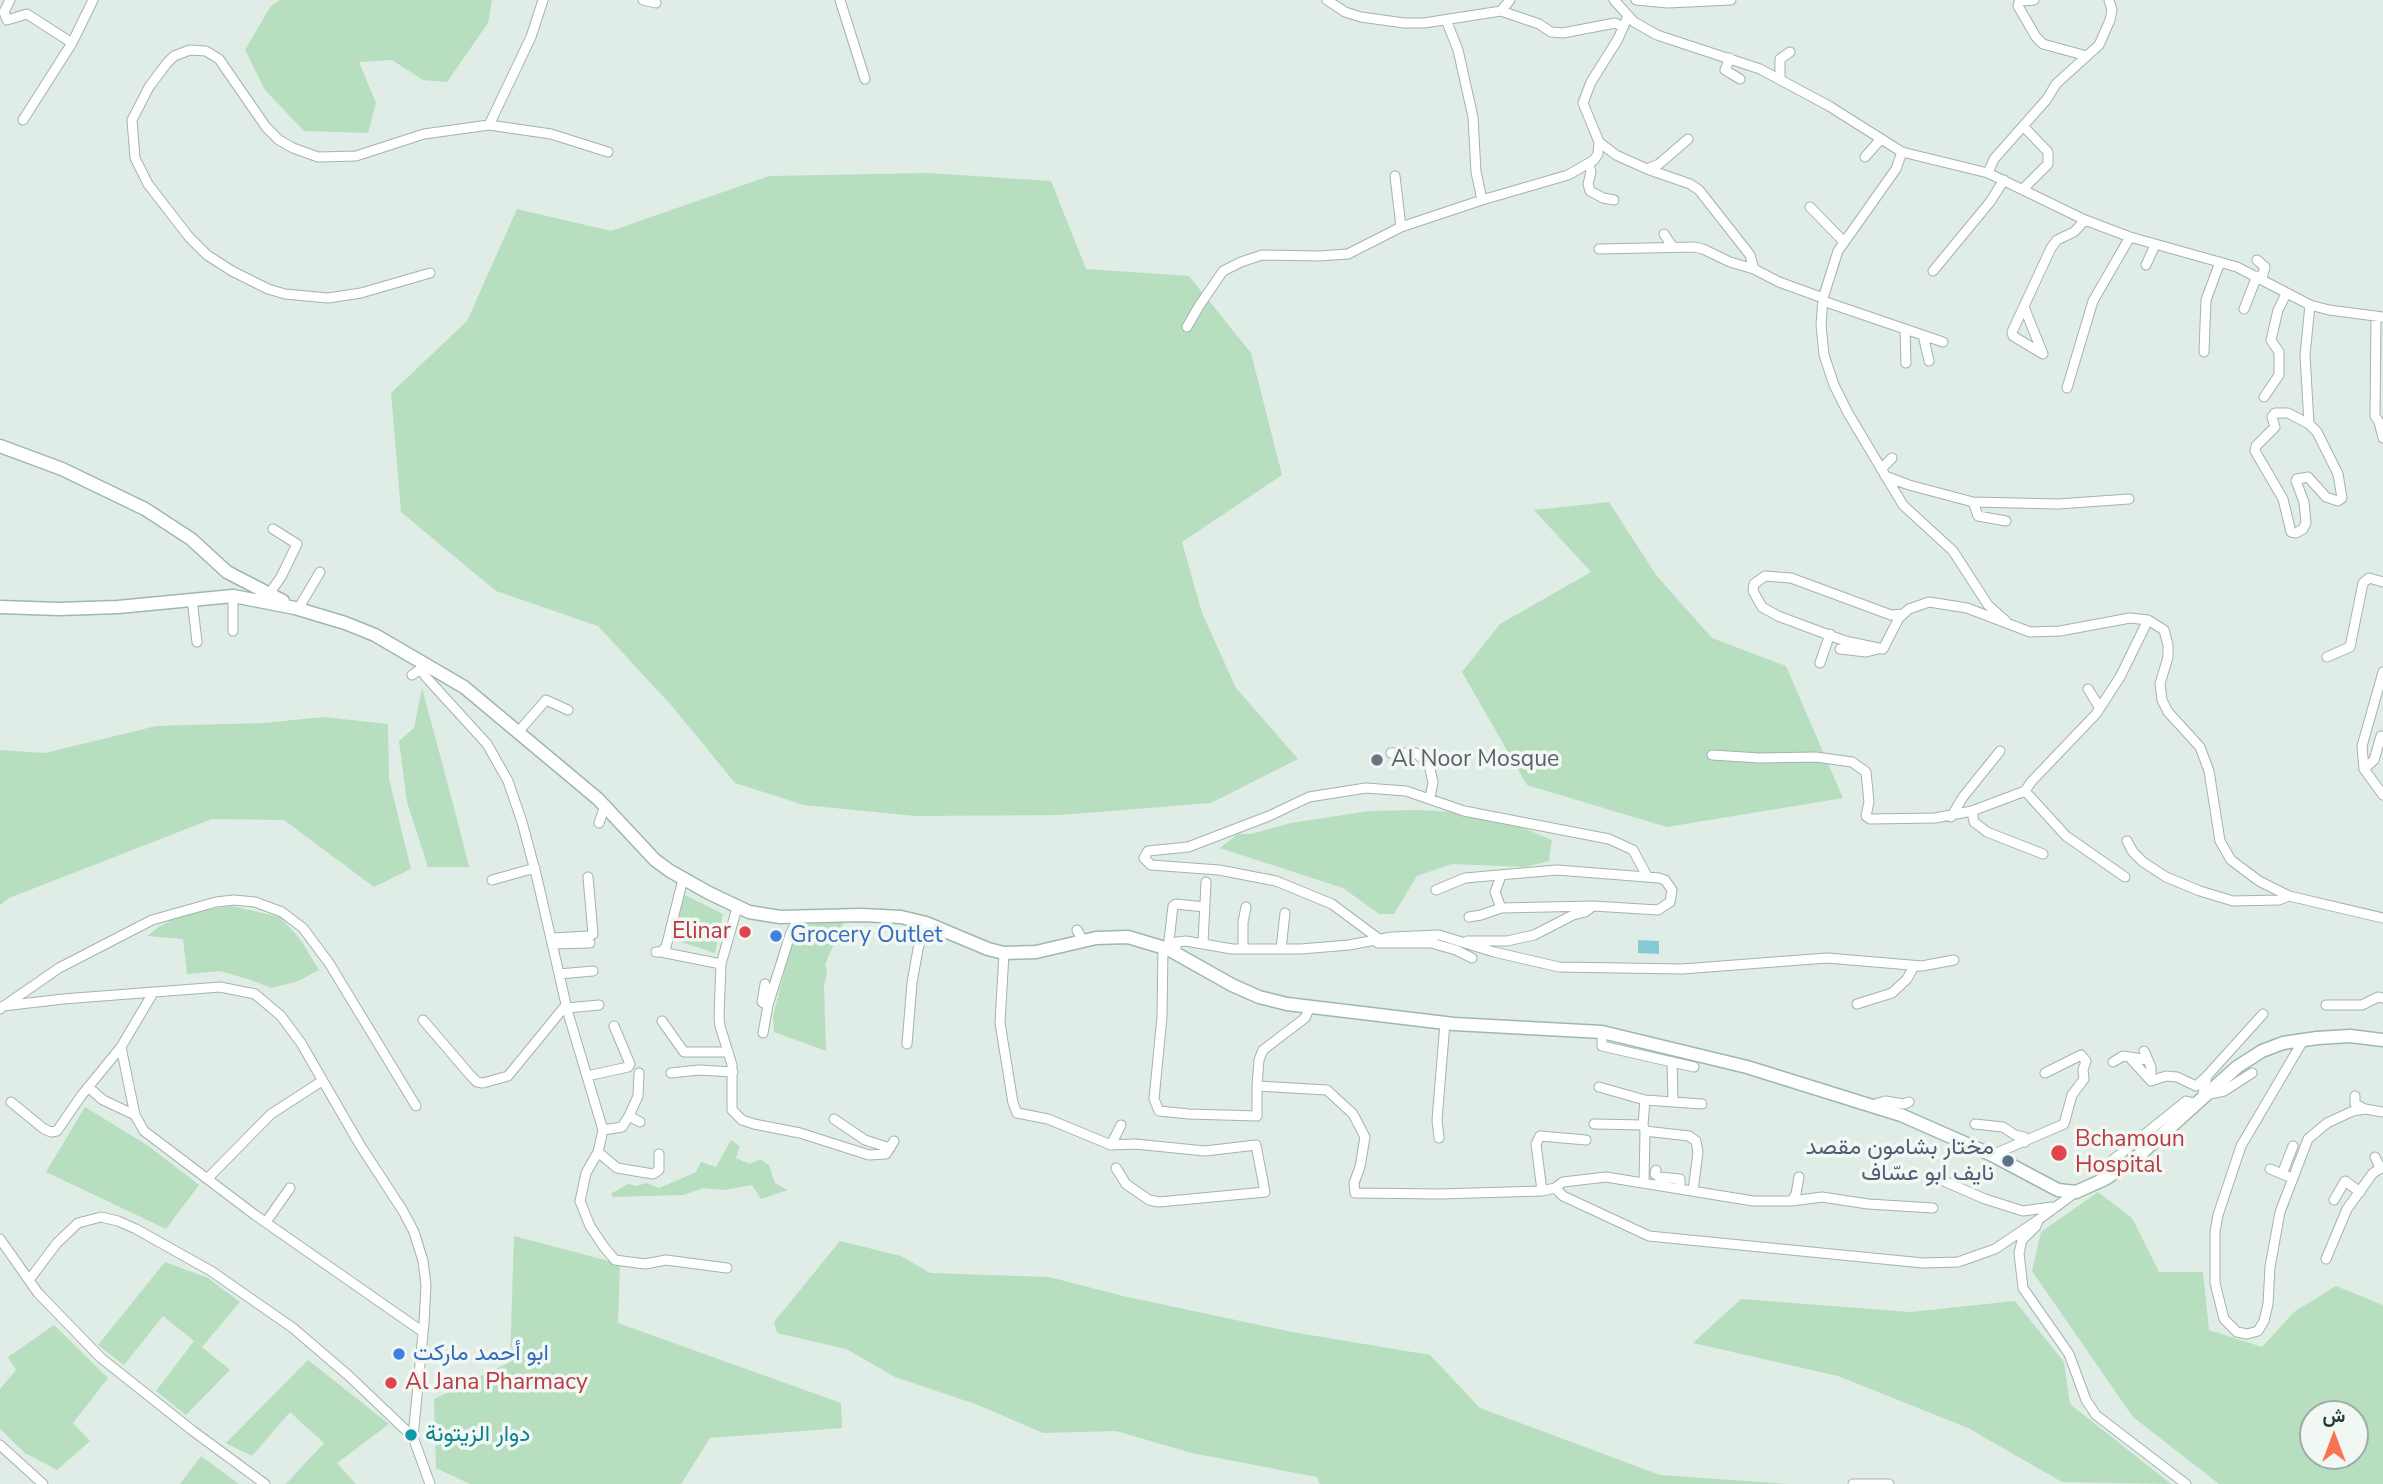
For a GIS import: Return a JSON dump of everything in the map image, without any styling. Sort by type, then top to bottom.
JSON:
[{"type":"main road","points":[[0,446],[62,469],[145,509],[191,539],[227,572],[297,609]]},
{"type":"main road","points":[[227,572],[229,596]]},
{"type":"main road","points":[[0,607],[118,607],[229,596],[297,609],[345,623],[374,635],[464,687],[605,806],[655,860],[683,879],[737,908],[765,916],[891,916],[926,923],[1004,953],[1036,952],[1080,935],[1121,937],[1169,949],[1250,993],[1287,1004],[1445,1023],[1602,1032],[1747,1067],[1901,1115],[1992,1155],[2059,1190],[2076,1192],[2105,1180],[2135,1159],[2250,1057],[2274,1046],[2304,1039],[2350,1036],[2383,1040]]},
{"type":"street","points":[[10,0],[4,12],[7,20],[27,13],[72,43]]},
{"type":"street","points":[[23,120],[72,43],[93,0]]},
{"type":"street","points":[[489,125],[531,37],[543,0]]},
{"type":"street","points":[[643,0],[656,2]]},
{"type":"street","points":[[840,0],[865,79]]},
{"type":"street","points":[[1327,0],[1345,12],[1404,23],[1446,20],[1501,10],[1539,24],[1551,32],[1563,33],[1615,23],[1623,27]]},
{"type":"street","points":[[1501,10],[1510,0]]},
{"type":"street","points":[[1614,0],[1628,16],[1668,40],[1760,69],[1829,106],[1902,152],[1988,173],[2085,220],[2130,237],[2220,262],[2259,277],[2310,306],[2380,317],[2375,416],[2383,438]]},
{"type":"street","points":[[1636,0],[1668,3],[1731,0]]},
{"type":"street","points":[[2034,0],[2019,2],[2018,6],[2036,37],[2043,44],[2087,56]]},
{"type":"street","points":[[1988,173],[1994,159],[2047,99],[2056,84],[2099,45],[2107,32],[2110,5],[2119,0]]},
{"type":"street","points":[[1187,327],[1223,271],[1241,262],[1262,254],[1348,254],[1401,228],[1482,200],[1568,175],[1589,163],[1598,154],[1599,142],[1583,103],[1591,82],[1628,16]]},
{"type":"street","points":[[1446,20],[1458,50],[1473,117],[1476,172],[1482,200]]},
{"type":"street","points":[[430,273],[361,293],[328,298],[277,291],[232,271],[207,254],[189,237],[148,184],[135,158],[132,120],[149,88],[167,63],[174,56],[190,50],[206,51],[219,59],[252,109],[279,140],[318,157],[356,156],[424,134],[489,125],[551,134],[608,152]]},
{"type":"street","points":[[1780,79],[1780,59],[1790,52]]},
{"type":"street","points":[[1730,58],[1726,70],[1740,79]]},
{"type":"street","points":[[2023,126],[2048,152],[2048,164],[2023,189]]},
{"type":"street","points":[[1647,169],[1659,164],[1688,139]]},
{"type":"street","points":[[1865,157],[1880,140]]},
{"type":"street","points":[[1599,142],[1616,155],[1699,190],[1750,255],[1754,269]]},
{"type":"street","points":[[1902,152],[1896,169],[1838,251],[1823,299],[1822,340],[1829,371],[1848,413],[1883,472],[1903,505],[1961,560],[1985,609]]},
{"type":"street","points":[[1589,163],[1590,191],[1614,200]]},
{"type":"street","points":[[1395,176],[1401,228]]},
{"type":"street","points":[[1933,271],[1990,202],[2004,180]]},
{"type":"street","points":[[1810,207],[1844,242]]},
{"type":"street","points":[[2024,307],[2043,354],[2013,336],[2012,332],[2051,248],[2057,240],[2074,232],[2085,220]]},
{"type":"street","points":[[1664,234],[1672,246]]},
{"type":"street","points":[[2067,388],[2093,301],[2130,237]]},
{"type":"street","points":[[2146,265],[2155,245]]},
{"type":"street","points":[[1599,249],[1672,246],[1703,249],[1779,282],[1943,342]]},
{"type":"street","points":[[2244,309],[2265,267],[2257,260]]},
{"type":"street","points":[[2204,352],[2206,300],[2220,262]]},
{"type":"street","points":[[2264,397],[2279,375],[2278,352],[2271,340],[2278,310],[2286,294]]},
{"type":"street","points":[[2309,424],[2288,414],[2275,412],[2272,417],[2275,427],[2256,446],[2255,451],[2283,499],[2291,532],[2296,533],[2303,529],[2306,523],[2304,502],[2297,479],[2308,477],[2326,497],[2338,501],[2342,498],[2338,474],[2317,432],[2309,424],[2305,355],[2310,306]]},
{"type":"street","points":[[1905,329],[1906,363]]},
{"type":"street","points":[[1923,335],[1929,361]]},
{"type":"street","points":[[1883,472],[1892,458]]},
{"type":"street","points":[[1883,472],[1909,485],[1973,502],[2059,504],[2129,499]]},
{"type":"street","points":[[1973,502],[1978,516],[2006,521]]},
{"type":"street","points":[[269,594],[281,577],[297,544],[273,529]]},
{"type":"street","points":[[297,609],[320,572]]},
{"type":"street","points":[[1880,648],[1845,640],[1778,616],[1762,607],[1753,591],[1754,584],[1766,576],[1791,578],[1891,615],[1903,614]]},
{"type":"street","points":[[2327,657],[2350,647],[2363,583],[2369,578],[2383,582]]},
{"type":"street","points":[[229,596],[233,631]]},
{"type":"street","points":[[192,599],[197,642]]},
{"type":"street","points":[[1840,649],[1866,652],[1883,649],[1899,618],[1909,609],[1929,602],[1985,609],[2011,625],[2030,632],[2052,632],[2130,618],[2148,620],[2164,630],[2167,638],[2168,657],[2160,692],[2168,712],[2200,747],[2209,771],[2217,830],[2225,852],[2238,866],[2259,881],[2289,896],[2383,918]]},
{"type":"street","points":[[1712,755],[1816,757],[1852,762],[1866,772],[1869,802],[1866,816],[1870,819],[1951,817],[1972,811],[2025,791],[2099,708],[2120,677],[2148,620]]},
{"type":"street","points":[[1820,663],[1830,634]]},
{"type":"street","points":[[412,675],[421,664]]},
{"type":"street","points":[[421,664],[425,676],[481,737],[500,764],[514,796],[535,868],[566,1007],[603,1130],[598,1152],[586,1173],[580,1201],[590,1226],[615,1260],[645,1264],[666,1260],[727,1268]]},
{"type":"street","points":[[2383,672],[2362,746],[2364,769],[2383,795]]},
{"type":"street","points":[[2088,689],[2099,708]]},
{"type":"street","points":[[519,731],[546,700],[568,710]]},
{"type":"street","points":[[2364,769],[2374,760],[2381,736]]},
{"type":"street","points":[[1951,817],[1963,797],[2000,751]]},
{"type":"street","points":[[1391,753],[1416,753],[1429,765],[1433,782],[1430,798]]},
{"type":"street","points":[[1472,958],[1431,943],[1388,943],[1376,940],[1332,904],[1276,881],[1219,870],[1151,865],[1144,858],[1148,851],[1188,847],[1269,816],[1309,797],[1366,788],[1406,791],[1464,811],[1609,839],[1633,850],[1647,876]]},
{"type":"street","points":[[2025,791],[2066,836],[2125,877]]},
{"type":"street","points":[[599,823],[605,806]]},
{"type":"street","points":[[1972,811],[1974,822],[1987,832],[2043,854]]},
{"type":"street","points":[[2127,841],[2143,862],[2166,877],[2200,891],[2233,901],[2279,900],[2289,896]]},
{"type":"street","points":[[492,880],[535,868]]},
{"type":"street","points":[[1436,890],[1465,878],[1558,870],[1647,876],[1665,880],[1670,884],[1672,896],[1665,907],[1658,910],[1593,905],[1501,908],[1469,917]]},
{"type":"street","points":[[1501,876],[1495,892],[1501,908]]},
{"type":"street","points":[[552,941],[593,934],[588,877]]},
{"type":"street","points":[[683,879],[666,947],[659,952],[721,964]]},
{"type":"street","points":[[1203,944],[1206,883]]},
{"type":"street","points":[[2,1007],[59,968],[152,920],[216,902],[256,902],[282,912],[303,928],[328,963],[416,1106]]},
{"type":"street","points":[[1462,941],[1507,941],[1534,934],[1573,915],[1586,912],[1593,905]]},
{"type":"street","points":[[1205,907],[1173,906],[1154,1099],[1159,1111],[1257,1116],[1259,1060],[1263,1050],[1305,1018],[1310,1007]]},
{"type":"street","points":[[1243,949],[1246,907]]},
{"type":"street","points":[[737,908],[721,964],[719,1017],[733,1072],[732,1110],[742,1120],[800,1133],[869,1155],[886,1154],[892,1144],[865,1140],[834,1119]]},
{"type":"street","points":[[1281,949],[1285,913]]},
{"type":"street","points":[[762,1033],[768,1004],[798,918]]},
{"type":"street","points":[[907,1044],[906,1028],[914,972],[926,923]]},
{"type":"street","points":[[1169,949],[1177,942],[1243,949],[1281,949],[1333,947],[1392,937],[1439,936],[1559,967],[1682,970],[1826,958],[1914,966],[1954,960]]},
{"type":"street","points":[[552,941],[590,943]]},
{"type":"street","points":[[1004,953],[1000,1023],[1017,1113],[1048,1119],[1111,1145],[1135,1144],[1205,1151],[1256,1145],[1265,1192],[1159,1202],[1149,1200],[1126,1184],[1116,1168]]},
{"type":"street","points":[[1857,1004],[1892,993],[1908,979],[1914,966]]},
{"type":"street","points":[[559,974],[593,971]]},
{"type":"street","points":[[765,984],[762,1002],[768,1004]]},
{"type":"street","points":[[2,1007],[220,987],[255,994],[273,1007],[293,1030],[414,1232],[425,1275],[423,1332],[413,1437],[430,1484]]},
{"type":"street","points":[[11,1102],[44,1129],[53,1132],[60,1127],[88,1087],[121,1048],[153,993]]},
{"type":"street","points":[[2326,1005],[2362,1005],[2378,997],[2383,998]]},
{"type":"street","points":[[423,1020],[471,1076],[477,1082],[483,1083],[508,1076],[566,1007],[599,1005]]},
{"type":"street","points":[[2151,1081],[2166,1076],[2177,1077],[2196,1086],[2263,1014]]},
{"type":"street","points":[[662,1021],[684,1052],[727,1052]]},
{"type":"street","points":[[1440,1138],[1437,1120],[1445,1023]]},
{"type":"street","points":[[587,1076],[628,1067],[630,1064],[614,1026]]},
{"type":"street","points":[[1602,1032],[1602,1046],[1694,1067]]},
{"type":"street","points":[[2304,1039],[2241,1146],[2218,1215],[2215,1232],[2216,1283],[2224,1319],[2236,1332],[2247,1334],[2258,1331],[2264,1321],[2277,1227],[2302,1149],[2316,1130],[2341,1115],[2365,1109]]},
{"type":"street","points":[[121,1048],[135,1115],[144,1131],[155,1142],[423,1332]]},
{"type":"street","points":[[1992,1155],[2064,1124],[2072,1095],[2084,1079],[2082,1070],[2086,1061],[2081,1055],[2045,1073]]},
{"type":"street","points":[[2113,1062],[2123,1056],[2131,1059],[2151,1081]]},
{"type":"street","points":[[2131,1059],[2146,1056],[2151,1068],[2151,1081]]},
{"type":"street","points":[[1672,1062],[1673,1098]]},
{"type":"street","points":[[671,1073],[699,1070],[733,1072]]},
{"type":"street","points":[[603,1130],[621,1127],[629,1116],[638,1096],[639,1073]]},
{"type":"street","points":[[2201,1100],[2224,1091],[2252,1073]]},
{"type":"street","points":[[2201,1100],[2207,1076]]},
{"type":"street","points":[[208,1178],[291,1100],[322,1081]]},
{"type":"street","points":[[1257,1086],[1327,1090],[1353,1114],[1365,1137],[1360,1167],[1354,1183],[1355,1194],[1542,1191],[1555,1188],[1563,1182],[1592,1178],[1644,1183],[1753,1201],[1792,1201],[1822,1197],[1933,1209]]},
{"type":"street","points":[[88,1087],[103,1100],[135,1115]]},
{"type":"street","points":[[1599,1087],[1646,1100],[1702,1104]]},
{"type":"street","points":[[2355,1096],[2355,1104],[2383,1112]]},
{"type":"street","points":[[1644,1183],[1646,1100]]},
{"type":"street","points":[[1870,1105],[1885,1101],[1904,1104],[1909,1102]]},
{"type":"street","points":[[629,1116],[640,1122]]},
{"type":"street","points":[[1594,1124],[1644,1128],[1689,1136],[1696,1141],[1698,1152],[1693,1191]]},
{"type":"street","points":[[1975,1124],[2003,1127],[2024,1137],[2025,1142]]},
{"type":"street","points":[[1111,1145],[1121,1125]]},
{"type":"street","points":[[1542,1191],[1536,1144],[1540,1136],[1586,1140]]},
{"type":"street","points":[[2282,1174],[2293,1146]]},
{"type":"street","points":[[598,1152],[618,1168],[653,1174],[659,1170],[659,1154]]},
{"type":"street","points":[[2326,1259],[2347,1209],[2373,1173],[2382,1168],[2375,1157]]},
{"type":"street","points":[[2270,1169],[2292,1178]]},
{"type":"street","points":[[1656,1170],[1655,1174],[1659,1177],[1680,1180],[1680,1189]]},
{"type":"street","points":[[1932,1176],[1985,1199],[2022,1211],[2054,1207]]},
{"type":"street","points":[[1792,1201],[1799,1177]]},
{"type":"street","points":[[2334,1200],[2345,1181],[2360,1192]]},
{"type":"street","points":[[266,1222],[290,1188]]},
{"type":"street","points":[[1555,1188],[1563,1196],[1636,1232],[1661,1238],[1923,1263],[1958,1262],[1996,1249],[2076,1192]]},
{"type":"street","points":[[29,1280],[57,1243],[78,1223],[101,1217],[136,1228],[211,1272],[293,1328],[356,1381],[413,1437]]},
{"type":"street","points":[[2038,1220],[2036,1226],[2022,1240],[2020,1247],[2023,1288],[2068,1354],[2089,1407],[2109,1426],[2186,1484]]},
{"type":"street","points":[[0,1239],[60,1318],[101,1358],[265,1484]]},
{"type":"street","points":[[0,1445],[43,1484]]},
{"type":"street","points":[[1853,1484],[1889,1484]]},
{"type":"green space","points":[[280,0],[492,0],[488,23],[447,82],[423,80],[392,60],[359,62],[376,103],[368,133],[304,131],[265,90],[245,50],[270,7]]},
{"type":"green space","points":[[929,173],[1051,181],[1086,269],[1189,276],[1251,353],[1282,475],[1182,542],[1202,613],[1236,688],[1298,759],[1211,803],[1060,815],[915,816],[804,805],[735,783],[671,705],[598,626],[496,591],[401,512],[391,393],[467,321],[517,209],[611,231],[769,176]]},
{"type":"green space","points":[[1609,502],[1656,575],[1712,638],[1786,666],[1843,798],[1667,827],[1527,785],[1462,672],[1500,624],[1591,572],[1534,510]]},
{"type":"green space","points":[[422,688],[469,867],[428,867],[407,802],[399,741],[414,728]]},
{"type":"green space","points":[[323,717],[388,724],[389,779],[411,869],[374,887],[284,820],[212,819],[9,898],[0,905],[0,750],[45,753],[156,726],[264,723]]},
{"type":"green space","points":[[1369,811],[1458,812],[1516,825],[1552,840],[1549,861],[1525,867],[1452,864],[1417,876],[1394,914],[1379,914],[1343,888],[1220,848],[1238,834],[1251,834],[1291,823]]},
{"type":"green space","points":[[685,895],[723,914],[715,953],[672,939]]},
{"type":"green space","points":[[232,906],[280,917],[300,939],[319,970],[298,981],[272,988],[220,971],[187,974],[183,939],[147,936],[188,912]]},
{"type":"green space","points":[[844,922],[825,964],[826,1051],[774,1032],[773,1016],[794,934],[799,925]]},
{"type":"green space","points":[[85,1107],[150,1147],[199,1185],[166,1229],[46,1172]]},
{"type":"green space","points":[[731,1140],[740,1146],[736,1158],[750,1164],[760,1159],[769,1165],[775,1183],[788,1190],[761,1199],[752,1185],[723,1190],[703,1188],[683,1195],[612,1197],[612,1193],[628,1184],[637,1186],[646,1183],[659,1188],[696,1172],[701,1162],[716,1167]]},
{"type":"green space","points":[[2098,1192],[2132,1218],[2159,1272],[2203,1272],[2209,1330],[2262,1347],[2294,1312],[2336,1286],[2383,1305],[2383,1484],[2219,1484],[2133,1417],[2032,1271],[2041,1232]]},
{"type":"green space","points":[[514,1236],[620,1264],[618,1323],[841,1403],[842,1428],[710,1438],[681,1484],[470,1484],[436,1468],[434,1399],[510,1362]]},
{"type":"green space","points":[[840,1241],[901,1256],[930,1273],[1049,1277],[1123,1296],[1292,1332],[1430,1355],[1480,1408],[1660,1475],[1789,1484],[1320,1484],[1317,1477],[1192,1453],[1116,1431],[1043,1433],[978,1405],[895,1377],[846,1349],[777,1333],[774,1322]]},
{"type":"green space","points":[[165,1262],[208,1278],[240,1302],[202,1347],[230,1370],[186,1415],[156,1391],[194,1341],[163,1316],[124,1365],[98,1345]]},
{"type":"green space","points":[[1741,1299],[1910,1312],[2015,1301],[2064,1362],[2070,1404],[2171,1484],[2062,1482],[1968,1428],[1838,1376],[1693,1343]]},
{"type":"green space","points":[[54,1325],[108,1378],[73,1423],[90,1441],[57,1470],[25,1453],[0,1429],[0,1389],[16,1370],[8,1357]]},
{"type":"green space","points":[[308,1360],[389,1424],[337,1463],[356,1484],[286,1484],[324,1443],[290,1412],[252,1456],[226,1443]]},
{"type":"green space","points":[[201,1456],[239,1484],[180,1484]]},
{"type":"water","points":[[1638,940],[1659,941],[1659,954],[1638,953]]},
{"type":"place","name":"Al Noor Mosque","points":[[1377,760]]},
{"type":"place","name":"Elinar","points":[[745,932]]},
{"type":"place","name":"Grocery Outlet","points":[[776,936]]},
{"type":"place","name":"Bchamoun Hospital","points":[[2059,1153]]},
{"type":"place","name":"مختار بشامون مقصد نايف ابو عسّاف","points":[[2008,1161]]},
{"type":"place","name":"ابو أحمد ماركت","points":[[399,1354]]},
{"type":"place","name":"Al Jana Pharmacy","points":[[391,1383]]},
{"type":"place","name":"دوار الزيتونة","points":[[411,1435]]}]
